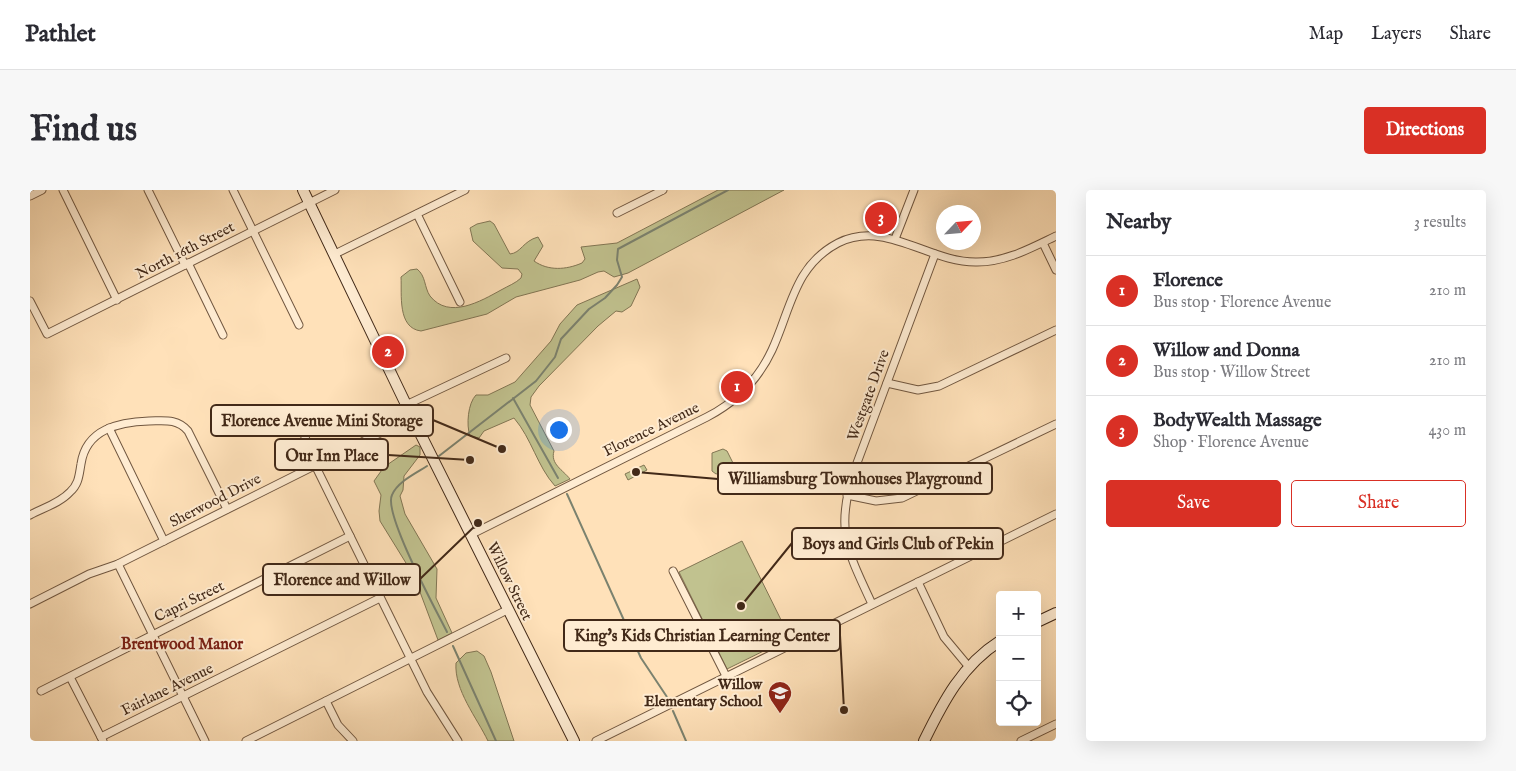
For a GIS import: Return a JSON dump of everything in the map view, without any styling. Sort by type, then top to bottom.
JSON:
[{"type":"street","points":[[30,196],[42,190]]},
{"type":"street","points":[[63,190],[117,300]]},
{"type":"street","points":[[148,190],[223,335]]},
{"type":"street","points":[[233,190],[299,325]]},
{"type":"street","name":"Willow Street","points":[[303,190],[406,405],[574,741]]},
{"type":"street","name":"North 16th Street","points":[[30,301],[47,334],[335,190]]},
{"type":"street","points":[[335,254],[465,190]]},
{"type":"street","points":[[617,213],[663,190]]},
{"type":"street","points":[[894,239],[914,190]]},
{"type":"street","points":[[417,214],[460,302]]},
{"type":"street","name":"Florence Avenue","points":[[470,535],[707,417],[730,403],[750,384],[764,366],[797,284],[813,260],[826,249],[851,238],[875,235],[894,239],[935,254],[962,261],[990,262],[1011,256],[1056,236]]},
{"type":"street","points":[[1042,242],[1056,270]]},
{"type":"street","name":"Westgate Drive","points":[[872,604],[847,548],[844,520],[847,495],[935,254]]},
{"type":"street","points":[[887,383],[912,390],[935,388],[1056,330]]},
{"type":"street","points":[[406,405],[506,358]]},
{"type":"street","points":[[272,409],[291,414],[298,420],[315,465],[380,598],[434,705],[458,741]]},
{"type":"street","name":"Sherwood Drive","points":[[30,604],[89,574],[118,564],[412,417]]},
{"type":"street","points":[[30,515],[70,493],[79,480],[86,450],[95,436],[109,428],[142,421],[171,420],[181,424],[190,434],[227,509]]},
{"type":"street","points":[[847,495],[876,501],[902,498],[1056,424]]},
{"type":"street","points":[[109,428],[164,541]]},
{"type":"street","points":[[596,741],[1056,514]]},
{"type":"street","name":"Capri Street","points":[[42,690],[350,536]]},
{"type":"street","points":[[118,564],[205,741]]},
{"type":"street","points":[[673,571],[726,676]]},
{"type":"street","points":[[918,582],[944,637],[969,667]]},
{"type":"street","name":"Fairlane Avenue","points":[[102,739],[183,696],[380,598]]},
{"type":"street","points":[[246,741],[507,610]]},
{"type":"street","points":[[1041,620],[1056,613]]},
{"type":"street","points":[[924,741],[948,694],[969,667],[996,644]]},
{"type":"street","points":[[70,676],[102,739]]},
{"type":"street","points":[[326,701],[338,725],[353,741]]},
{"type":"street","points":[[1021,741],[1056,724]]},
{"type":"green space","points":[[718,190],[784,190],[628,273],[614,277],[604,271],[598,272],[580,280],[516,297],[487,314],[421,331],[413,329],[404,317],[401,301],[401,277],[410,270],[417,269],[420,272],[430,296],[438,303],[446,307],[456,308],[484,299],[521,278],[522,274],[518,269],[502,268],[473,241],[470,228],[477,224],[490,221],[494,224],[510,254],[538,237],[543,246],[534,261],[545,267],[563,268],[582,263],[585,259],[581,247],[617,243]]},
{"type":"green space","points":[[637,279],[640,287],[631,306],[622,312],[616,311],[598,326],[539,386],[531,397],[530,405],[554,451],[555,463],[570,479],[555,486],[514,418],[484,431],[479,438],[470,436],[468,414],[471,403],[476,395],[488,395],[515,382],[551,341],[560,324],[577,305]]},
{"type":"green space","points":[[416,445],[420,447],[420,455],[404,476],[403,490],[400,496],[405,514],[437,569],[436,598],[452,633],[438,640],[414,576],[380,521],[381,495],[374,481],[384,467]]},
{"type":"green space","points":[[723,449],[727,451],[738,473],[733,477],[728,471],[716,474],[712,471],[712,453]]},
{"type":"green space","points":[[644,465],[647,470],[628,480],[625,474]]},
{"type":"green space","points":[[742,541],[790,638],[727,669],[679,572]]},
{"type":"green space","points":[[477,651],[484,656],[491,672],[514,741],[488,741],[462,693],[456,673],[456,663],[466,653]]},
{"type":"waterway","points":[[439,456],[536,381],[555,357],[561,339],[589,309],[605,298],[622,277],[617,260],[618,249],[728,190]]},
{"type":"waterway","points":[[513,398],[558,478]]},
{"type":"waterway","points":[[427,466],[407,478],[394,490],[391,505],[395,521],[412,562],[447,632]]},
{"type":"waterway","points":[[567,494],[641,658],[667,697]]},
{"type":"waterway","points":[[453,646],[496,741]]},
{"type":"waterway","points":[[673,711],[686,741]]},
{"type":"place","name":"BodyWealth Massage","points":[[881,218]]},
{"type":"place","name":"Willow and Donna","points":[[388,352]]},
{"type":"place","name":"Florence","points":[[737,387]]},
{"type":"place","name":"Florence Avenue Mini Storage","points":[[502,449]]},
{"type":"place","name":"Our Inn Place","points":[[470,460]]},
{"type":"place","name":"Williamsburg Townhouses Playground","points":[[636,472]]},
{"type":"place","name":"Florence and Willow","points":[[478,523]]},
{"type":"place","name":"Boys and Girls Club of Pekin","points":[[741,606]]},
{"type":"place","name":"King's Kids Christian Learning Center","points":[[844,710]]},
{"type":"place","name":"Willow Elementary School","points":[[780,714]]},
{"type":"district","name":"Brentwood Manor","points":[[182,643]]}]
